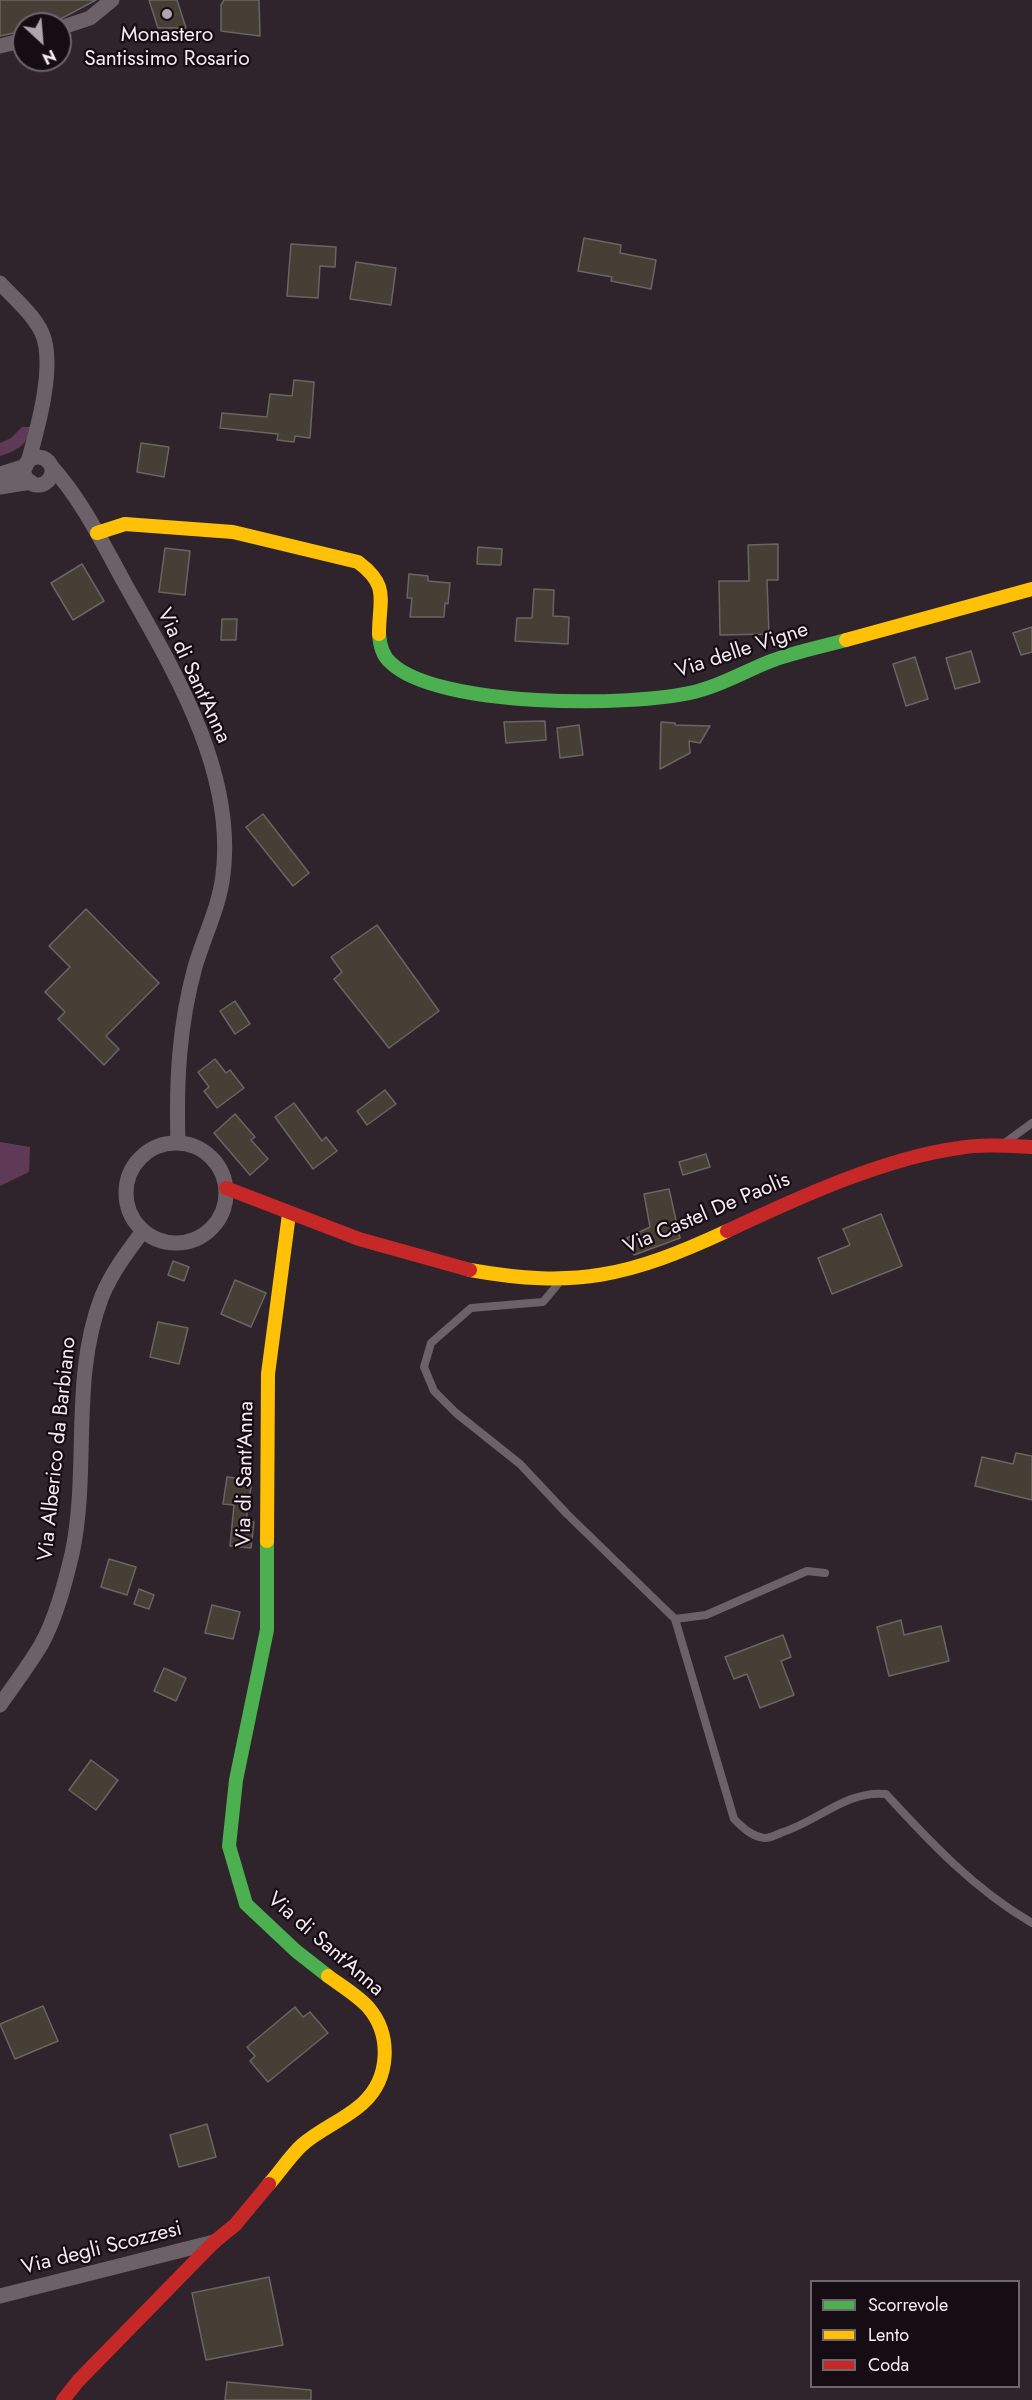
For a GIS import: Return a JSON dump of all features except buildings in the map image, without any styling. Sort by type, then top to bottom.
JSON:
[{"type":"street","points":[[72,24],[90,18],[112,0]]},
{"type":"street","name":"Via di Sant'Anna","points":[[0,283],[39,328],[45,342],[47,362],[40,421],[27,464]]},
{"type":"street","name":"Via di Sant'Anna","points":[[40,421],[51,465],[71,489],[97,534],[156,639],[195,720],[210,765],[222,817],[223,875],[216,909],[191,985],[180,1044],[176,1086],[178,1143]]},
{"type":"street","points":[[0,474],[27,464],[38,457],[51,465],[51,477],[38,483]]},
{"type":"street","points":[[27,464],[25,473],[38,483]]},
{"type":"street","points":[[0,487],[38,483],[71,489]]},
{"type":"street","name":"Via delle Vigne","points":[[97,534],[125,524],[233,532],[358,562],[372,571],[380,582],[382,596],[377,635],[392,663],[407,675],[425,682],[499,696],[551,699],[662,697],[716,686],[782,657],[972,609],[1032,589]]},
{"type":"street","points":[[178,1143],[206,1152],[223,1174],[226,1188],[225,1205],[218,1220],[206,1233],[191,1241],[166,1241],[143,1231],[133,1219],[127,1205],[126,1190],[129,1174],[137,1161],[149,1151],[163,1144],[178,1143]]},
{"type":"street","name":"Via Castel De Paolis","points":[[226,1188],[289,1214],[457,1266],[516,1277],[561,1281],[617,1273],[657,1262],[793,1200],[872,1172],[956,1148],[1003,1145],[1032,1147]]},
{"type":"street","name":"Via di Sant'Anna","points":[[63,2400],[78,2381],[214,2242],[235,2225],[300,2147],[326,2126],[362,2104],[376,2087],[384,2067],[385,2045],[379,2024],[367,2006],[296,1951],[246,1904],[229,1846],[236,1780],[267,1630],[268,1374],[289,1214]]},
{"type":"street","name":"Via Alberico da Barbiano","points":[[0,1705],[42,1643],[61,1595],[72,1552],[80,1483],[84,1372],[89,1340],[108,1283],[143,1231]]},
{"type":"street","name":"Via degli Scozzesi","points":[[0,2296],[214,2242]]},
{"type":"lane","points":[[1003,1145],[1032,1123]]},
{"type":"lane","points":[[561,1281],[543,1302],[471,1308],[431,1343],[424,1366],[434,1391],[456,1413],[520,1464],[567,1514],[675,1619],[734,1818],[745,1831],[765,1838],[797,1828],[844,1802],[871,1792],[886,1794],[940,1853],[998,1903],[1032,1923]]},
{"type":"lane","points":[[675,1619],[706,1615],[807,1571],[825,1573]]},
{"type":"shaded area","points":[[22,427],[32,427],[24,443],[0,456],[0,443],[11,438]]},
{"type":"shaded area","points":[[0,1142],[30,1147],[29,1172],[0,1186]]},
{"type":"traffic: fast","points":[[379,634],[385,657],[415,678],[449,689],[491,696],[583,701],[665,697],[694,692],[780,658],[846,640]]},
{"type":"traffic: fast","points":[[267,1541],[267,1630],[236,1780],[229,1846],[246,1904],[296,1951],[328,1976]]},
{"type":"traffic: slow","points":[[97,533],[125,524],[233,532],[358,562],[375,578],[379,586],[381,602],[379,634]]},
{"type":"traffic: slow","points":[[846,640],[1032,589]]},
{"type":"traffic: slow","points":[[267,1541],[268,1374],[289,1214]]},
{"type":"traffic: slow","points":[[470,1270],[507,1276],[541,1278],[572,1278],[602,1274],[661,1259],[727,1231]]},
{"type":"traffic: slow","points":[[269,2184],[302,2145],[363,2103],[372,2093],[383,2069],[384,2043],[376,2018],[354,1994],[328,1976]]},
{"type":"traffic: jam","points":[[727,1231],[840,1181],[930,1153],[968,1147],[1032,1147]]},
{"type":"traffic: jam","points":[[226,1188],[359,1239],[470,1270]]},
{"type":"traffic: jam","points":[[63,2400],[78,2381],[214,2242],[235,2225],[269,2184]]},
{"type":"place","name":"Monastero Santissimo Rosario","points":[[167,14]]}]
